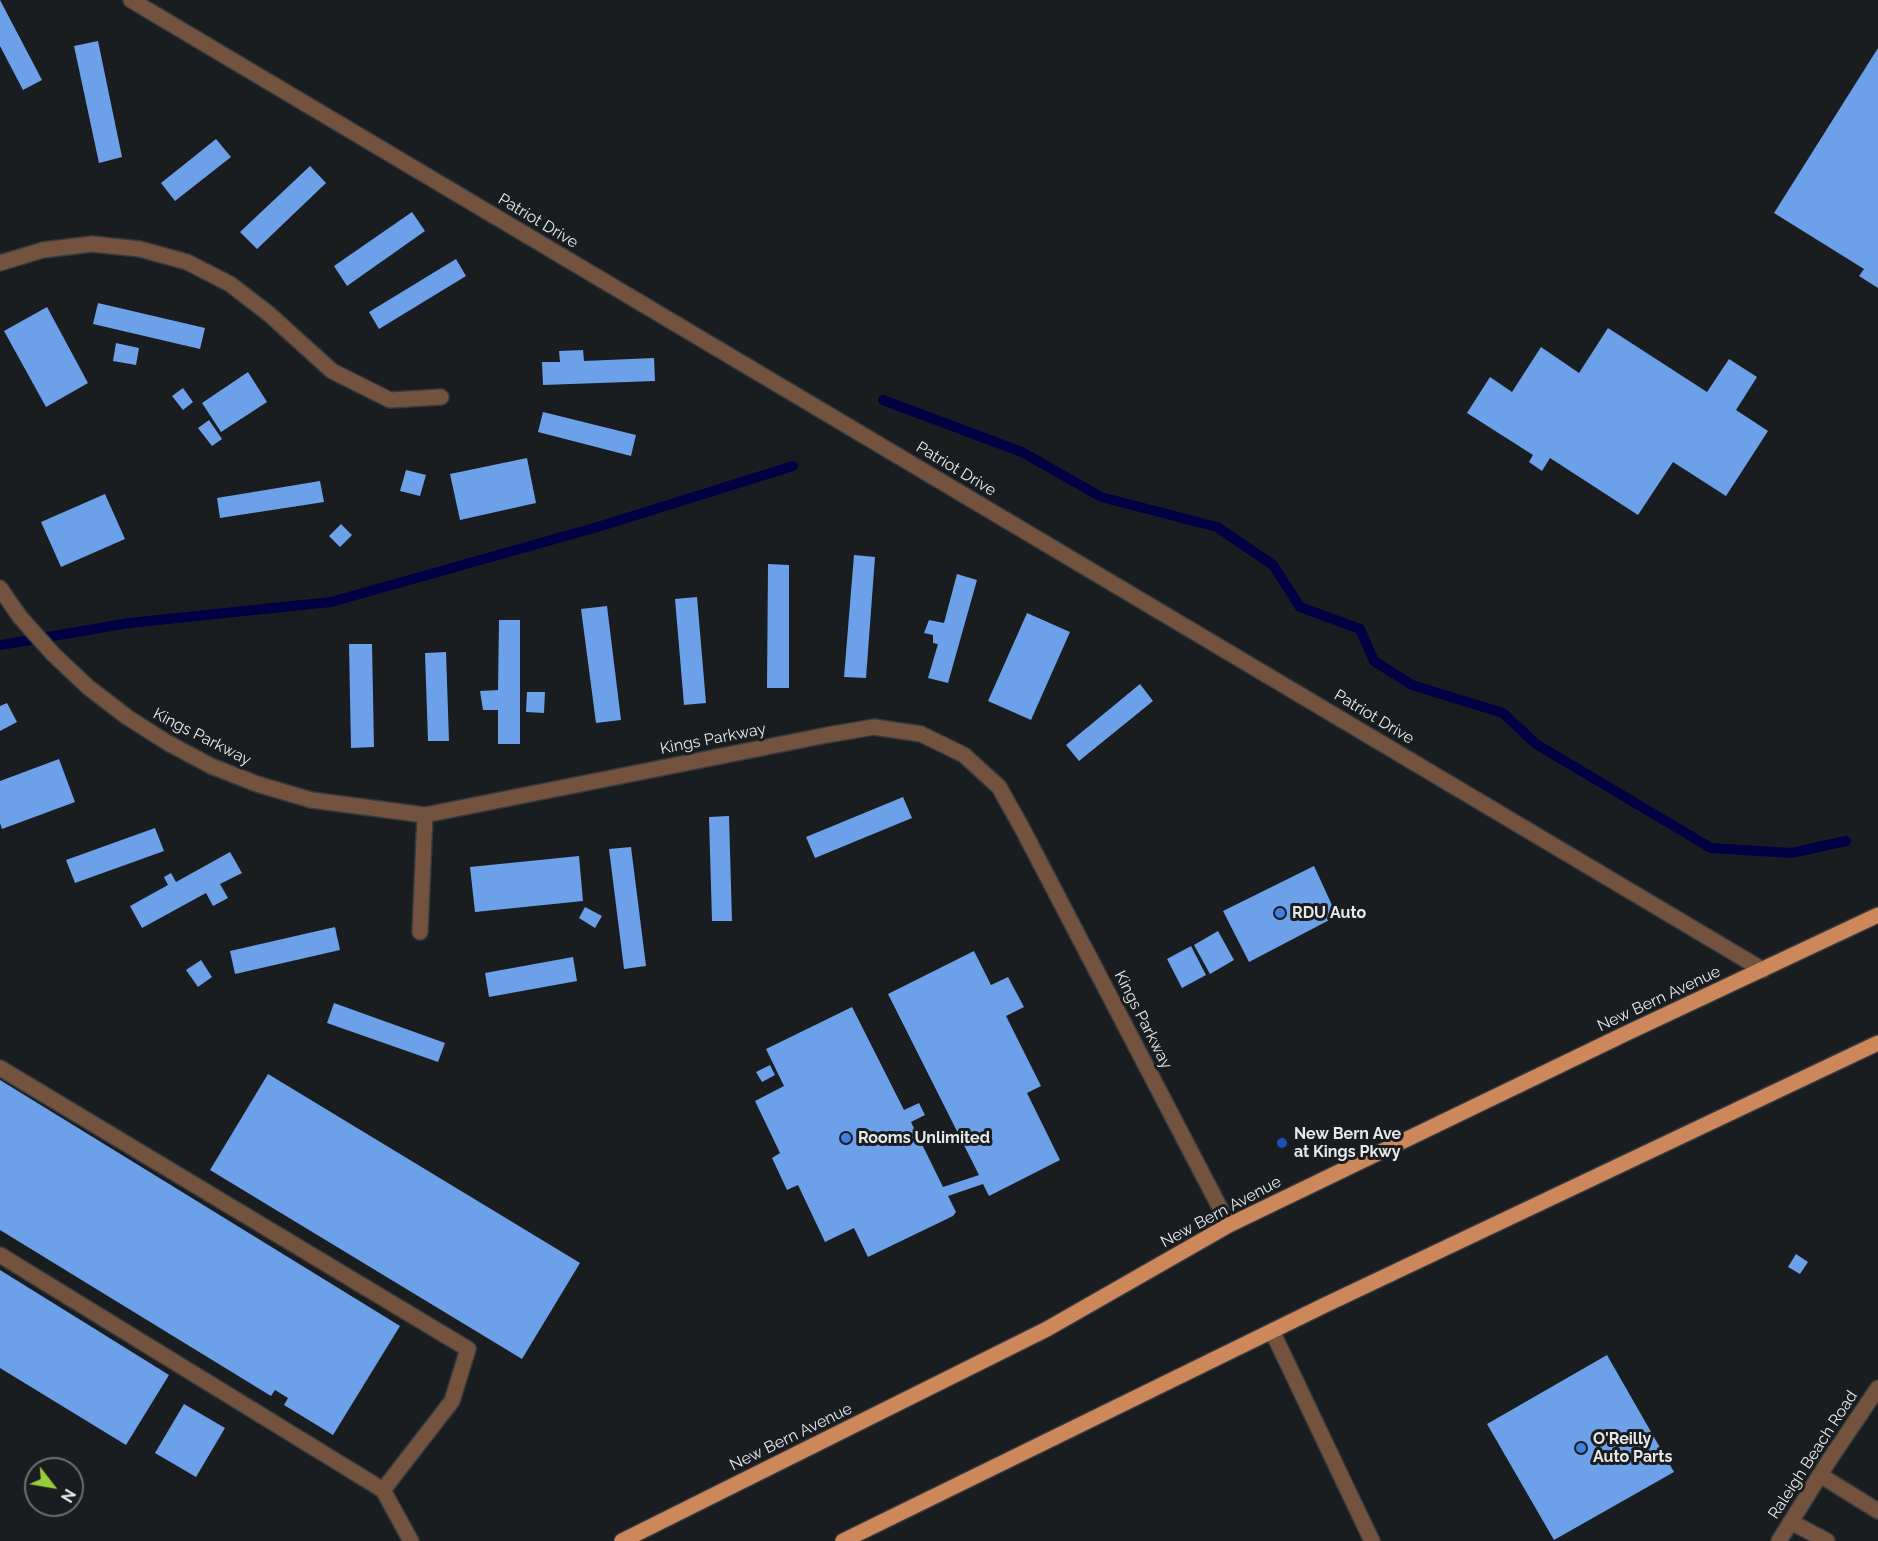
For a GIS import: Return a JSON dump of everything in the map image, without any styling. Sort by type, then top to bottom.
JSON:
[{"type":"main road","name":"New Bern Avenue","points":[[622,1541],[1047,1329],[1230,1225],[1629,1032],[1878,915]]},
{"type":"main road","points":[[843,1541],[1272,1331],[1878,1043]]},
{"type":"street","name":"Patriot Drive","points":[[131,0],[1763,970]]},
{"type":"street","points":[[0,263],[43,250],[92,244],[140,249],[187,262],[230,284],[268,314],[332,371],[390,400],[441,397]]},
{"type":"street","name":"Kings Parkway","points":[[0,588],[20,617],[53,654],[88,687],[127,717],[211,766],[304,798],[425,815],[874,727],[921,734],[964,755],[999,787],[1230,1225]]},
{"type":"street","points":[[420,932],[425,815]]},
{"type":"street","points":[[0,1068],[468,1349],[452,1401],[384,1490]]},
{"type":"street","points":[[0,1255],[384,1490],[411,1541]]},
{"type":"street","points":[[1272,1331],[1372,1541]]},
{"type":"street","name":"Raleigh Beach Road","points":[[1779,1541],[1878,1388]]},
{"type":"street","points":[[1820,1475],[1878,1511]]},
{"type":"street","points":[[1791,1522],[1827,1541]]},
{"type":"building","points":[[0,0],[42,80],[23,90],[0,46]]},
{"type":"building","points":[[98,41],[122,157],[99,163],[74,46]]},
{"type":"building","points":[[1878,48],[1878,288],[1859,276],[1864,269],[1774,213]]},
{"type":"building","points":[[216,139],[231,157],[175,201],[161,183]]},
{"type":"building","points":[[310,166],[326,183],[257,249],[240,232]]},
{"type":"building","points":[[412,212],[425,231],[347,286],[334,266]]},
{"type":"building","points":[[456,259],[466,276],[379,329],[369,312]]},
{"type":"building","points":[[98,303],[205,328],[200,349],[93,324]]},
{"type":"building","points":[[47,307],[88,383],[46,407],[4,331]]},
{"type":"building","points":[[1608,328],[1707,392],[1729,359],[1757,377],[1736,410],[1768,431],[1726,496],[1673,462],[1638,515],[1550,458],[1542,471],[1529,462],[1533,455],[1467,413],[1490,377],[1512,392],[1541,347],[1579,373]]},
{"type":"building","points":[[116,343],[139,348],[136,365],[113,361]]},
{"type":"building","points":[[583,350],[584,361],[654,358],[655,381],[543,385],[542,362],[560,362],[559,351]]},
{"type":"building","points":[[248,372],[267,402],[221,432],[202,403]]},
{"type":"building","points":[[183,388],[193,402],[183,410],[172,396]]},
{"type":"building","points":[[543,412],[636,435],[631,456],[538,432]]},
{"type":"building","points":[[209,420],[222,439],[212,446],[198,428]]},
{"type":"building","points":[[527,458],[536,503],[460,520],[450,474]]},
{"type":"building","points":[[406,470],[426,475],[420,496],[400,491]]},
{"type":"building","points":[[320,481],[324,502],[220,518],[217,498]]},
{"type":"building","points":[[105,494],[125,539],[61,567],[41,522]]},
{"type":"building","points":[[341,524],[352,535],[340,547],[329,536]]},
{"type":"building","points":[[854,555],[875,557],[866,678],[844,677]]},
{"type":"building","points":[[768,564],[789,565],[789,688],[767,688]]},
{"type":"building","points":[[957,574],[977,580],[948,683],[928,678],[938,644],[933,643],[933,635],[924,633],[929,620],[944,623]]},
{"type":"building","points":[[697,597],[706,703],[684,705],[675,599]]},
{"type":"building","points":[[607,606],[621,720],[596,723],[581,609]]},
{"type":"building","points":[[1027,613],[1070,632],[1031,720],[988,701]]},
{"type":"building","points":[[499,620],[520,620],[520,744],[498,744],[498,710],[483,710],[480,691],[498,690]]},
{"type":"building","points":[[349,644],[372,644],[374,747],[351,748]]},
{"type":"building","points":[[446,652],[449,741],[428,741],[425,653]]},
{"type":"building","points":[[1140,684],[1153,701],[1079,761],[1066,745]]},
{"type":"building","points":[[527,692],[545,692],[544,713],[526,712]]},
{"type":"building","points":[[7,703],[17,722],[0,731],[0,706]]},
{"type":"building","points":[[59,759],[75,802],[2,829],[0,781]]},
{"type":"building","points":[[903,797],[912,818],[815,858],[806,837]]},
{"type":"building","points":[[729,816],[732,921],[712,921],[709,817]]},
{"type":"building","points":[[155,828],[164,851],[75,883],[66,860]]},
{"type":"building","points":[[631,847],[646,966],[624,969],[609,849]]},
{"type":"building","points":[[230,852],[242,873],[220,884],[228,898],[213,906],[206,893],[142,928],[130,906],[168,885],[164,877],[171,873],[176,882]]},
{"type":"building","points":[[579,856],[583,901],[475,912],[470,867]]},
{"type":"building","name":"RDU Auto","points":[[1314,866],[1337,916],[1249,962],[1223,911]]},
{"type":"building","points":[[585,907],[602,916],[595,928],[579,918]]},
{"type":"building","points":[[335,927],[340,950],[235,974],[230,951]]},
{"type":"building","points":[[1218,931],[1234,960],[1210,974],[1194,945]]},
{"type":"building","points":[[1191,946],[1206,975],[1182,988],[1167,959]]},
{"type":"building","points":[[974,951],[991,985],[1008,977],[1024,1007],[1006,1016],[1041,1086],[1027,1093],[1060,1160],[989,1196],[983,1184],[948,1196],[956,1212],[953,1216],[868,1257],[854,1228],[825,1242],[798,1185],[787,1190],[772,1158],[780,1153],[755,1101],[784,1086],[766,1049],[852,1007],[904,1110],[919,1103],[925,1115],[911,1122],[943,1187],[979,1175],[888,994]]},
{"type":"building","points":[[573,957],[577,981],[489,997],[485,973]]},
{"type":"building","points":[[201,960],[212,977],[198,987],[186,970]]},
{"type":"building","points":[[334,1003],[445,1043],[438,1062],[327,1023]]},
{"type":"building","points":[[770,1065],[775,1075],[762,1082],[756,1072]]},
{"type":"building","points":[[268,1074],[580,1263],[522,1359],[210,1170]]},
{"type":"building","points":[[0,1080],[400,1326],[333,1435],[284,1405],[288,1398],[275,1390],[271,1396],[0,1230]]},
{"type":"building","points":[[1796,1254],[1808,1262],[1800,1274],[1788,1267]]},
{"type":"building","points":[[0,1270],[169,1375],[126,1445],[0,1368]]},
{"type":"building","name":"O'Reilly Auto Parts","points":[[1607,1355],[1674,1472],[1554,1540],[1487,1424]]},
{"type":"building","points":[[184,1404],[225,1428],[196,1477],[155,1453]]},
{"type":"waterway","points":[[883,400],[1022,452],[1101,497],[1217,527],[1273,565],[1300,607],[1360,629],[1374,661],[1412,685],[1503,713],[1536,744],[1711,848],[1791,853],[1846,841]]},
{"type":"waterway","points":[[0,645],[129,623],[331,602],[601,526],[793,466]]},
{"type":"place","name":"RDU Auto","points":[[1280,913]]},
{"type":"place","name":"Rooms Unlimited","points":[[846,1138]]},
{"type":"place","name":"New Bern Ave at Kings Pkwy","points":[[1282,1143]]},
{"type":"place","name":"O'Reilly Auto Parts","points":[[1581,1448]]}]
